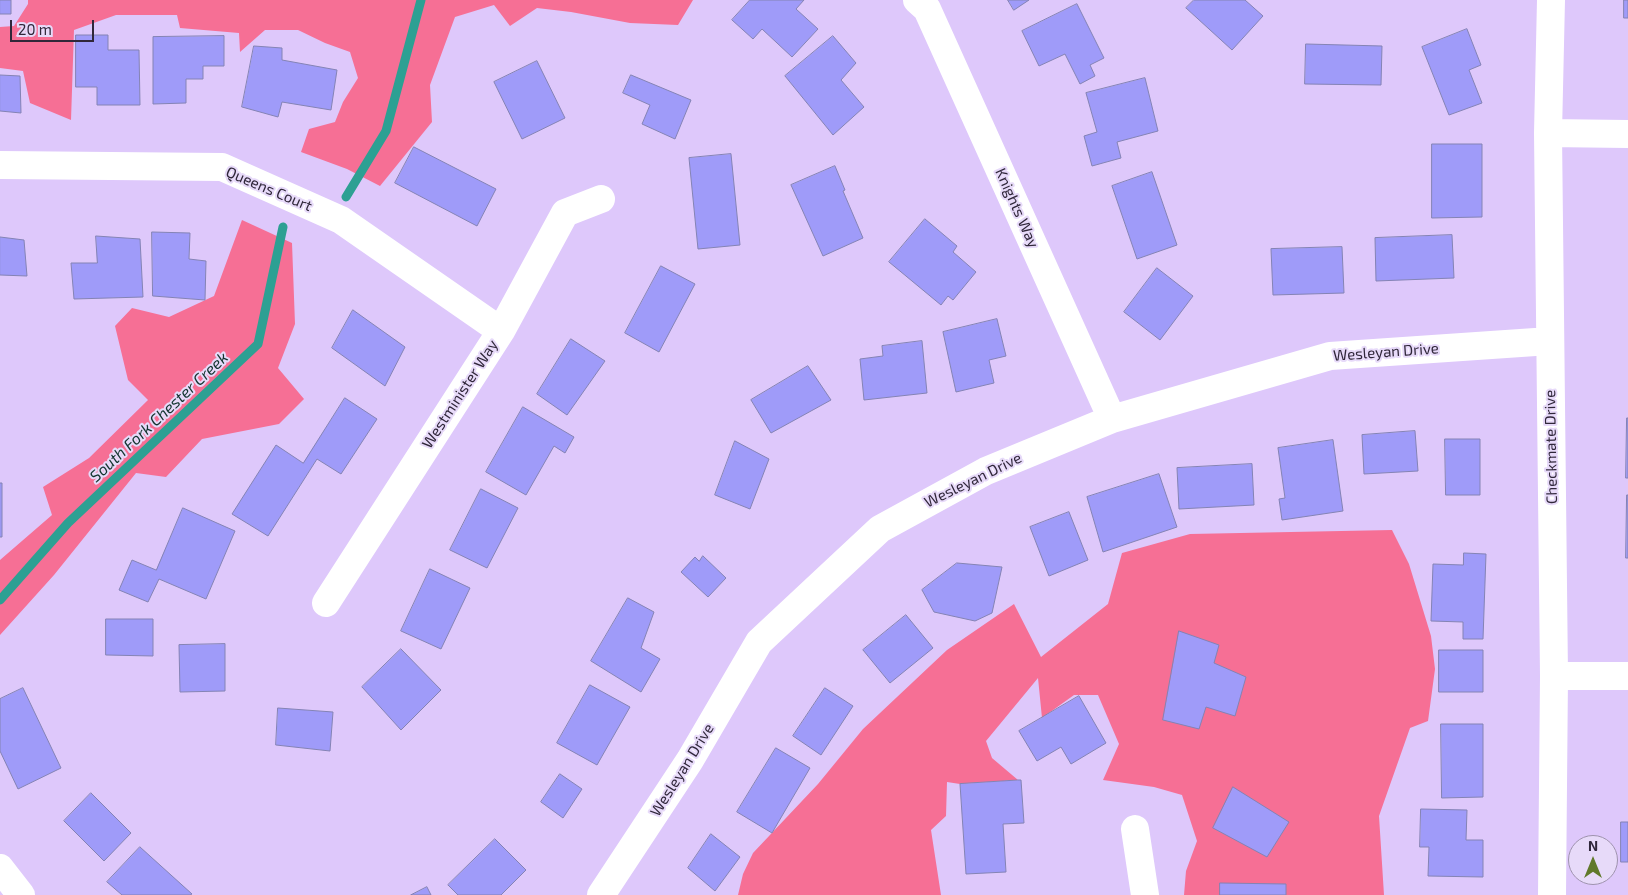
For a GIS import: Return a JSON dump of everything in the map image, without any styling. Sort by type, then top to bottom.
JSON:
[{"type":"street","name":"Knights Way","points":[[917,0],[927,9],[1112,419]]},
{"type":"street","name":"Checkmate Drive","points":[[1551,0],[1548,133],[1554,676],[1552,895]]},
{"type":"street","points":[[1548,133],[1628,134]]},
{"type":"street","name":"Queens Court","points":[[0,164],[222,167],[341,220],[501,331]]},
{"type":"street","name":"Westminister Way","points":[[326,603],[501,331],[565,213],[600,199]]},
{"type":"street","name":"Wesleyan Drive","points":[[601,895],[690,760],[759,642],[880,529],[986,471],[1112,419],[1330,356],[1550,340]]},
{"type":"street","points":[[1554,676],[1628,676]]},
{"type":"street","points":[[1135,829],[1145,895]]},
{"type":"street","points":[[0,868],[21,895]]},
{"type":"shaded area","points":[[28,0],[693,0],[678,25],[630,23],[537,8],[510,26],[494,5],[455,17],[430,85],[432,122],[380,186],[347,169],[301,152],[309,129],[335,122],[343,102],[358,78],[350,52],[298,30],[265,30],[240,52],[239,33],[180,28],[177,15],[116,15],[74,30],[71,120],[30,103],[23,71],[0,68],[0,27],[14,26],[28,4]]},
{"type":"shaded area","points":[[242,220],[292,243],[295,324],[278,368],[304,399],[279,424],[202,439],[166,477],[136,473],[54,575],[0,635],[0,560],[52,515],[43,487],[89,458],[148,400],[128,380],[115,326],[132,308],[169,317],[214,296]]},
{"type":"shaded area","points":[[1392,530],[1409,564],[1431,636],[1435,669],[1428,721],[1410,728],[1379,816],[1384,895],[1184,895],[1186,871],[1197,841],[1182,795],[1154,787],[1103,780],[1119,744],[1098,695],[1074,695],[1042,718],[1038,678],[986,741],[992,758],[1018,780],[960,784],[947,782],[946,816],[931,830],[941,895],[738,895],[743,874],[753,853],[818,784],[863,729],[947,650],[1014,604],[1041,657],[1108,604],[1122,553],[1190,534]]},
{"type":"building","points":[[0,0],[11,0],[11,14],[0,14]]},
{"type":"building","points":[[750,0],[804,0],[796,9],[818,29],[792,57],[762,29],[753,39],[732,20]]},
{"type":"building","points":[[1008,0],[1029,0],[1014,10]]},
{"type":"building","points":[[1194,0],[1245,0],[1263,16],[1232,50],[1186,8]]},
{"type":"building","points":[[1624,0],[1628,0],[1628,18],[1624,18]]},
{"type":"building","points":[[1077,4],[1104,58],[1090,65],[1095,76],[1080,84],[1065,54],[1039,66],[1022,31]]},
{"type":"building","points":[[1467,29],[1481,65],[1469,70],[1482,103],[1449,115],[1422,47]]},
{"type":"building","points":[[76,35],[108,35],[108,50],[139,50],[140,105],[97,105],[97,87],[76,87]]},
{"type":"building","points":[[224,36],[224,66],[203,66],[203,79],[186,79],[186,103],[153,104],[153,37]]},
{"type":"building","points":[[833,36],[856,63],[841,80],[864,107],[833,135],[785,76]]},
{"type":"building","points":[[1306,44],[1382,46],[1381,85],[1305,84]]},
{"type":"building","points":[[254,46],[282,48],[282,60],[337,70],[331,110],[282,102],[278,117],[242,107]]},
{"type":"building","points":[[537,61],[565,118],[522,139],[494,82]]},
{"type":"building","points":[[0,75],[20,76],[21,113],[0,111]]},
{"type":"building","points":[[631,75],[691,100],[675,139],[642,124],[650,105],[623,93]]},
{"type":"building","points":[[1145,78],[1158,131],[1117,142],[1121,158],[1092,166],[1084,136],[1097,132],[1086,93]]},
{"type":"building","points":[[1432,144],[1482,144],[1482,217],[1432,218]]},
{"type":"building","points":[[414,147],[496,189],[477,226],[395,183]]},
{"type":"building","points":[[731,154],[740,245],[698,249],[689,158]]},
{"type":"building","points":[[835,166],[845,190],[843,191],[863,238],[823,256],[791,185]]},
{"type":"building","points":[[1152,172],[1177,245],[1137,259],[1112,186]]},
{"type":"building","points":[[925,219],[957,246],[953,252],[976,272],[953,300],[948,296],[941,305],[889,262]]},
{"type":"building","points":[[152,232],[190,233],[189,259],[206,261],[205,300],[153,296]]},
{"type":"building","points":[[1452,235],[1454,278],[1376,281],[1375,238]]},
{"type":"building","points":[[96,236],[140,239],[143,297],[74,299],[71,263],[97,263]]},
{"type":"building","points":[[0,237],[24,240],[27,276],[0,275]]},
{"type":"building","points":[[1342,247],[1344,293],[1273,295],[1271,249]]},
{"type":"building","points":[[661,266],[695,284],[659,352],[625,333]]},
{"type":"building","points":[[1157,268],[1193,296],[1160,340],[1124,312]]},
{"type":"building","points":[[353,310],[405,347],[385,386],[332,348]]},
{"type":"building","points":[[997,319],[1006,356],[989,360],[994,383],[956,392],[943,332]]},
{"type":"building","points":[[571,339],[605,361],[567,415],[537,394]]},
{"type":"building","points":[[922,341],[927,393],[864,400],[860,359],[883,356],[882,346]]},
{"type":"building","points":[[808,366],[831,400],[771,433],[751,400]]},
{"type":"building","points":[[345,398],[377,419],[341,474],[317,459],[268,536],[232,514],[276,445],[303,463]]},
{"type":"building","points":[[523,407],[574,437],[565,453],[554,446],[526,495],[486,472]]},
{"type":"building","points":[[1627,418],[1628,478],[1626,478]]},
{"type":"building","points":[[1415,431],[1418,471],[1364,474],[1362,435]]},
{"type":"building","points":[[1445,439],[1480,439],[1480,495],[1446,495]]},
{"type":"building","points":[[1333,440],[1343,511],[1282,520],[1279,499],[1285,498],[1278,448]]},
{"type":"building","points":[[735,441],[769,459],[750,509],[715,495]]},
{"type":"building","points":[[1252,464],[1254,505],[1179,509],[1177,468]]},
{"type":"building","points":[[1159,474],[1177,527],[1103,552],[1087,497]]},
{"type":"building","points":[[0,483],[2,483],[2,537],[0,537]]},
{"type":"building","points":[[481,489],[518,508],[487,568],[450,550]]},
{"type":"building","points":[[1627,495],[1628,558],[1626,558]]},
{"type":"building","points":[[183,508],[235,531],[206,599],[159,579],[148,602],[119,590],[132,560],[156,570]]},
{"type":"building","points":[[1069,512],[1088,560],[1049,576],[1030,527]]},
{"type":"building","points":[[1464,553],[1486,554],[1483,639],[1463,639],[1463,622],[1431,621],[1433,564],[1463,565]]},
{"type":"building","points":[[703,556],[726,578],[708,597],[681,572],[695,557],[699,561]]},
{"type":"building","points":[[957,563],[1002,567],[992,613],[975,621],[934,612],[922,590]]},
{"type":"building","points":[[430,569],[470,588],[441,649],[401,631]]},
{"type":"building","points":[[628,598],[654,612],[641,648],[660,659],[641,692],[591,661]]},
{"type":"building","points":[[906,615],[933,648],[890,683],[863,650]]},
{"type":"building","points":[[106,619],[153,619],[153,656],[106,655]]},
{"type":"building","points":[[1179,631],[1219,645],[1214,663],[1246,677],[1235,716],[1206,707],[1199,729],[1163,720]]},
{"type":"building","points":[[225,644],[225,691],[180,692],[179,645]]},
{"type":"building","points":[[401,649],[441,690],[401,730],[362,687]]},
{"type":"building","points":[[1439,650],[1483,650],[1483,692],[1439,692]]},
{"type":"building","points":[[590,685],[630,707],[597,765],[557,743]]},
{"type":"building","points":[[23,688],[61,768],[18,789],[0,751],[0,699]]},
{"type":"building","points":[[825,688],[853,706],[821,755],[793,736]]},
{"type":"building","points":[[1079,696],[1106,743],[1071,764],[1061,747],[1037,761],[1019,731]]},
{"type":"building","points":[[278,708],[333,712],[330,751],[276,745]]},
{"type":"building","points":[[1441,724],[1483,724],[1483,797],[1442,798]]},
{"type":"building","points":[[776,748],[810,768],[772,833],[737,812]]},
{"type":"building","points":[[560,774],[582,789],[563,818],[541,802]]},
{"type":"building","points":[[1021,780],[1024,823],[1003,824],[1006,872],[966,874],[960,784]]},
{"type":"building","points":[[1233,787],[1289,822],[1267,857],[1213,828]]},
{"type":"building","points":[[91,793],[131,833],[104,861],[64,821]]},
{"type":"building","points":[[1421,809],[1467,810],[1466,840],[1483,840],[1483,877],[1428,876],[1429,847],[1420,847]]},
{"type":"building","points":[[1621,822],[1628,822],[1628,862],[1621,862]]},
{"type":"building","points":[[711,834],[740,857],[715,891],[688,868]]},
{"type":"building","points":[[495,839],[526,870],[501,895],[458,895],[448,885]]},
{"type":"building","points":[[140,847],[192,894],[122,895],[107,882]]},
{"type":"building","points":[[1220,883],[1286,884],[1286,895],[1220,895]]},
{"type":"building","points":[[427,887],[431,895],[411,895]]},
{"type":"waterway","name":"South Fork Chester Creek","points":[[346,197],[386,131],[421,0]]},
{"type":"waterway","name":"South Fork Chester Creek","points":[[0,600],[68,523],[258,344],[283,227]]}]
